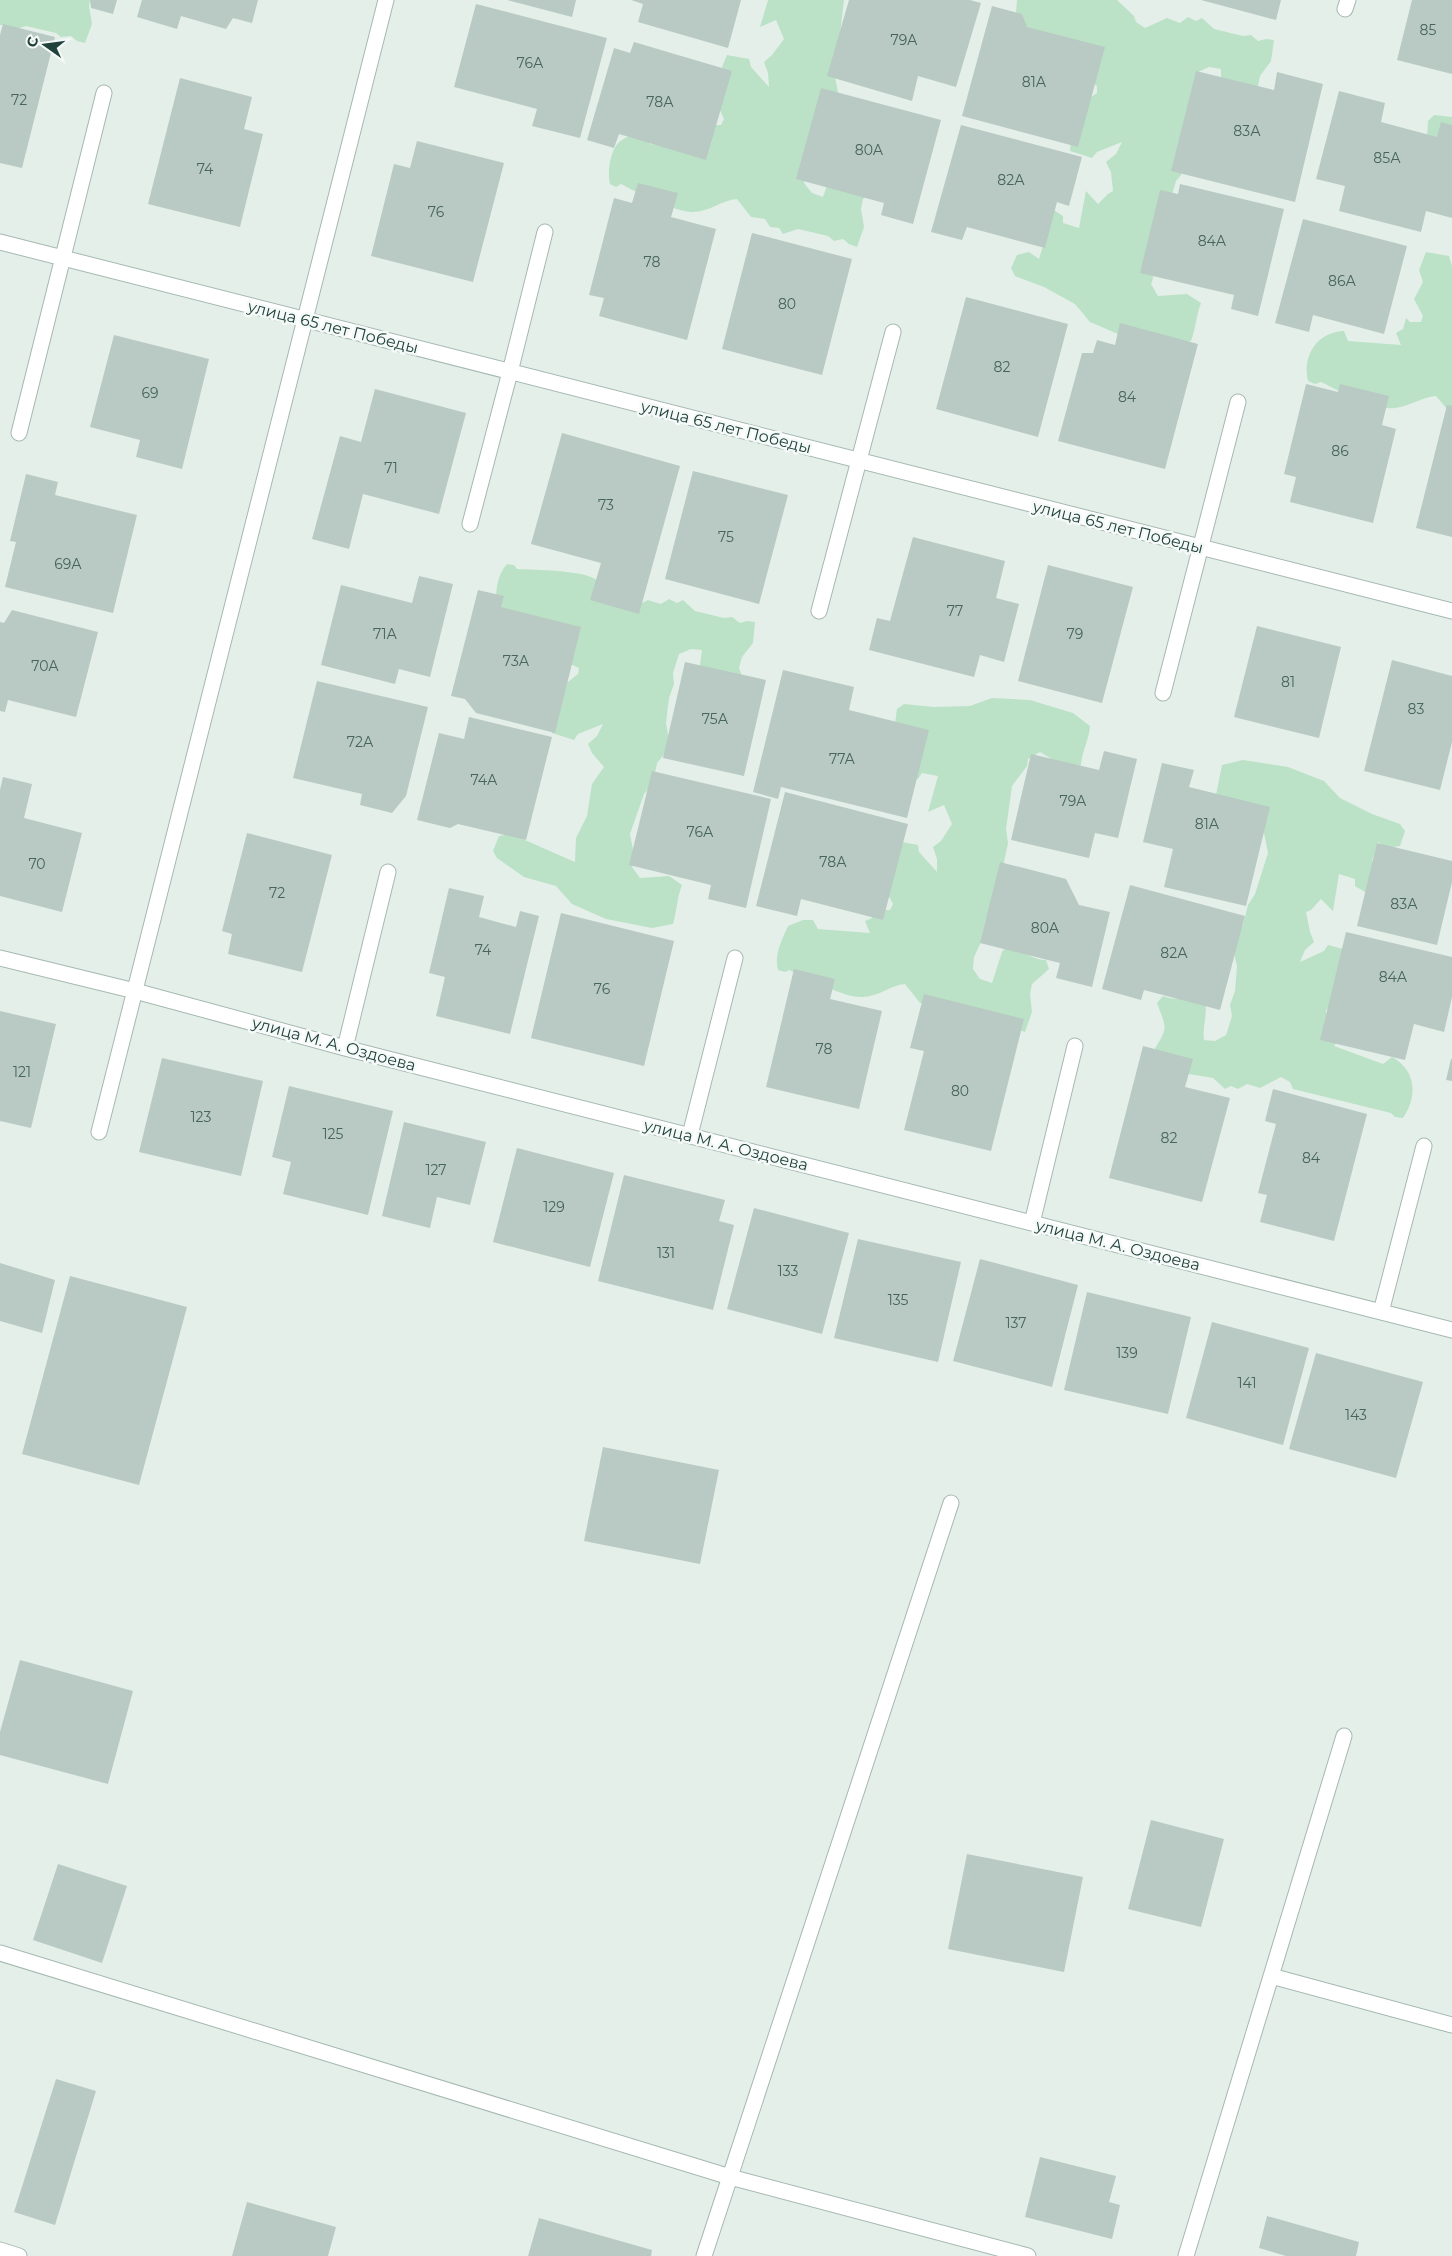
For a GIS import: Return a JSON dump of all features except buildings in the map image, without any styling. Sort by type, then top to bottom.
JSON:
[{"type":"street","points":[[100,1132],[386,0]]},
{"type":"street","points":[[19,433],[104,94]]},
{"type":"street","points":[[470,524],[545,232]]},
{"type":"street","name":"улица 65 лет Победы","points":[[0,242],[1452,611]]},
{"type":"street","points":[[819,612],[893,332]]},
{"type":"street","points":[[1163,693],[1238,402]]},
{"type":"street","points":[[345,1048],[388,872]]},
{"type":"street","name":"улица М. А. Оздоева","points":[[0,958],[135,991],[345,1048],[1452,1330]]},
{"type":"street","points":[[690,1136],[735,958]]},
{"type":"street","points":[[1032,1223],[1075,1046]]},
{"type":"street","points":[[1381,1312],[1424,1146]]},
{"type":"street","points":[[704,2256],[951,1503]]},
{"type":"street","points":[[1186,2256],[1344,1736]]},
{"type":"street","points":[[0,1953],[730,2177],[1028,2256]]},
{"type":"street","points":[[1271,1976],[1452,2024]]},
{"type":"street","points":[[0,2250],[19,2256]]},
{"type":"green space","points":[[0,0],[90,0],[92,24],[85,43],[77,41],[71,36],[61,37],[56,33],[26,26],[10,31],[7,25],[0,25]]},
{"type":"green space","points":[[768,0],[844,0],[835,77],[838,92],[806,172],[804,183],[812,193],[823,197],[830,177],[881,184],[863,199],[861,209],[864,227],[857,247],[843,239],[834,241],[828,236],[798,229],[783,234],[779,228],[770,227],[765,219],[751,217],[737,199],[693,212],[677,209],[621,184],[616,187],[610,184],[609,167],[612,154],[618,143],[624,138],[645,134],[650,144],[702,148],[711,125],[721,125],[724,119],[716,102],[720,72],[727,55],[749,59],[751,67],[769,87],[768,73],[764,62],[784,39],[776,20],[760,27]]},
{"type":"green space","points":[[1017,0],[1117,0],[1134,16],[1136,22],[1145,28],[1167,18],[1180,23],[1188,17],[1196,21],[1202,18],[1214,29],[1243,36],[1251,35],[1258,41],[1274,40],[1271,61],[1260,76],[1258,86],[1266,107],[1221,77],[1221,69],[1209,67],[1198,72],[1186,169],[1176,181],[1151,265],[1153,278],[1151,284],[1158,296],[1187,294],[1201,303],[1191,341],[1171,346],[1125,337],[1090,322],[1075,304],[1044,287],[1015,276],[1011,268],[1017,255],[1029,252],[1039,259],[1054,210],[1063,216],[1063,223],[1079,228],[1086,191],[1098,204],[1113,191],[1111,172],[1106,162],[1116,154],[1122,142],[1097,152],[1092,158],[1070,151],[1072,132],[1081,104],[1097,93],[1097,86],[1015,25]]},
{"type":"green space","points":[[1434,115],[1452,117],[1452,186],[1427,136],[1428,121]]},
{"type":"green space","points":[[1426,252],[1449,256],[1452,266],[1452,415],[1436,396],[1400,407],[1388,408],[1358,399],[1321,382],[1315,384],[1308,381],[1307,363],[1310,354],[1319,341],[1334,332],[1344,331],[1348,341],[1401,345],[1396,333],[1403,329],[1406,318],[1410,322],[1421,322],[1423,316],[1414,299],[1423,282],[1419,270]]},
{"type":"green space","points":[[507,564],[514,565],[517,569],[558,571],[588,576],[600,582],[632,608],[648,600],[661,604],[669,599],[677,603],[683,600],[695,611],[724,618],[732,617],[740,623],[747,621],[755,622],[753,643],[742,657],[739,668],[747,689],[699,672],[702,650],[691,649],[679,654],[673,673],[674,684],[669,698],[666,723],[669,740],[667,751],[657,763],[653,783],[644,794],[630,834],[635,860],[632,867],[640,878],[669,876],[682,885],[673,924],[652,928],[606,919],[572,904],[556,886],[524,877],[497,858],[493,851],[499,836],[511,834],[575,862],[576,838],[587,816],[592,784],[604,767],[592,753],[588,744],[597,736],[603,724],[578,734],[574,740],[552,733],[553,714],[562,706],[563,686],[578,674],[579,668],[570,664],[496,608],[499,579]]},
{"type":"green space","points":[[992,698],[1030,700],[1073,713],[1090,726],[1081,765],[1065,767],[1040,752],[1028,759],[1027,766],[1012,786],[1006,829],[1008,843],[1004,862],[1007,877],[992,902],[984,926],[982,940],[974,957],[973,969],[980,979],[992,983],[1002,952],[1008,945],[1032,957],[1046,960],[1049,969],[1032,984],[1030,994],[1032,1012],[1025,1032],[934,1004],[920,1003],[905,984],[874,995],[862,997],[826,987],[789,970],[785,972],[778,970],[778,953],[788,926],[803,920],[813,920],[818,929],[870,933],[865,921],[872,918],[875,906],[880,910],[890,910],[893,904],[884,887],[896,841],[918,845],[919,852],[937,872],[937,859],[933,847],[941,841],[952,824],[944,805],[928,812],[938,776],[922,773],[918,779],[907,780],[895,724],[897,709],[904,704],[934,707],[970,706]]},
{"type":"green space","points":[[1243,760],[1288,767],[1324,781],[1340,798],[1372,814],[1400,824],[1405,831],[1400,846],[1387,848],[1378,842],[1372,861],[1382,873],[1377,889],[1365,892],[1355,886],[1355,879],[1339,874],[1333,911],[1321,899],[1311,910],[1306,912],[1314,942],[1305,950],[1300,962],[1324,951],[1328,945],[1350,951],[1341,998],[1326,1010],[1326,1017],[1336,1043],[1334,1046],[1383,1064],[1392,1057],[1400,1062],[1410,1076],[1412,1084],[1411,1101],[1403,1118],[1395,1117],[1391,1113],[1293,1089],[1290,1082],[1281,1077],[1260,1088],[1247,1084],[1238,1089],[1231,1086],[1225,1089],[1213,1078],[1183,1073],[1154,1050],[1164,1031],[1164,1023],[1157,1003],[1163,996],[1178,999],[1204,998],[1206,1008],[1204,1040],[1215,1041],[1226,1035],[1232,1016],[1230,1005],[1235,991],[1237,966],[1233,949],[1234,938],[1243,925],[1248,905],[1255,894],[1268,853],[1263,828],[1214,805],[1222,765]]}]
